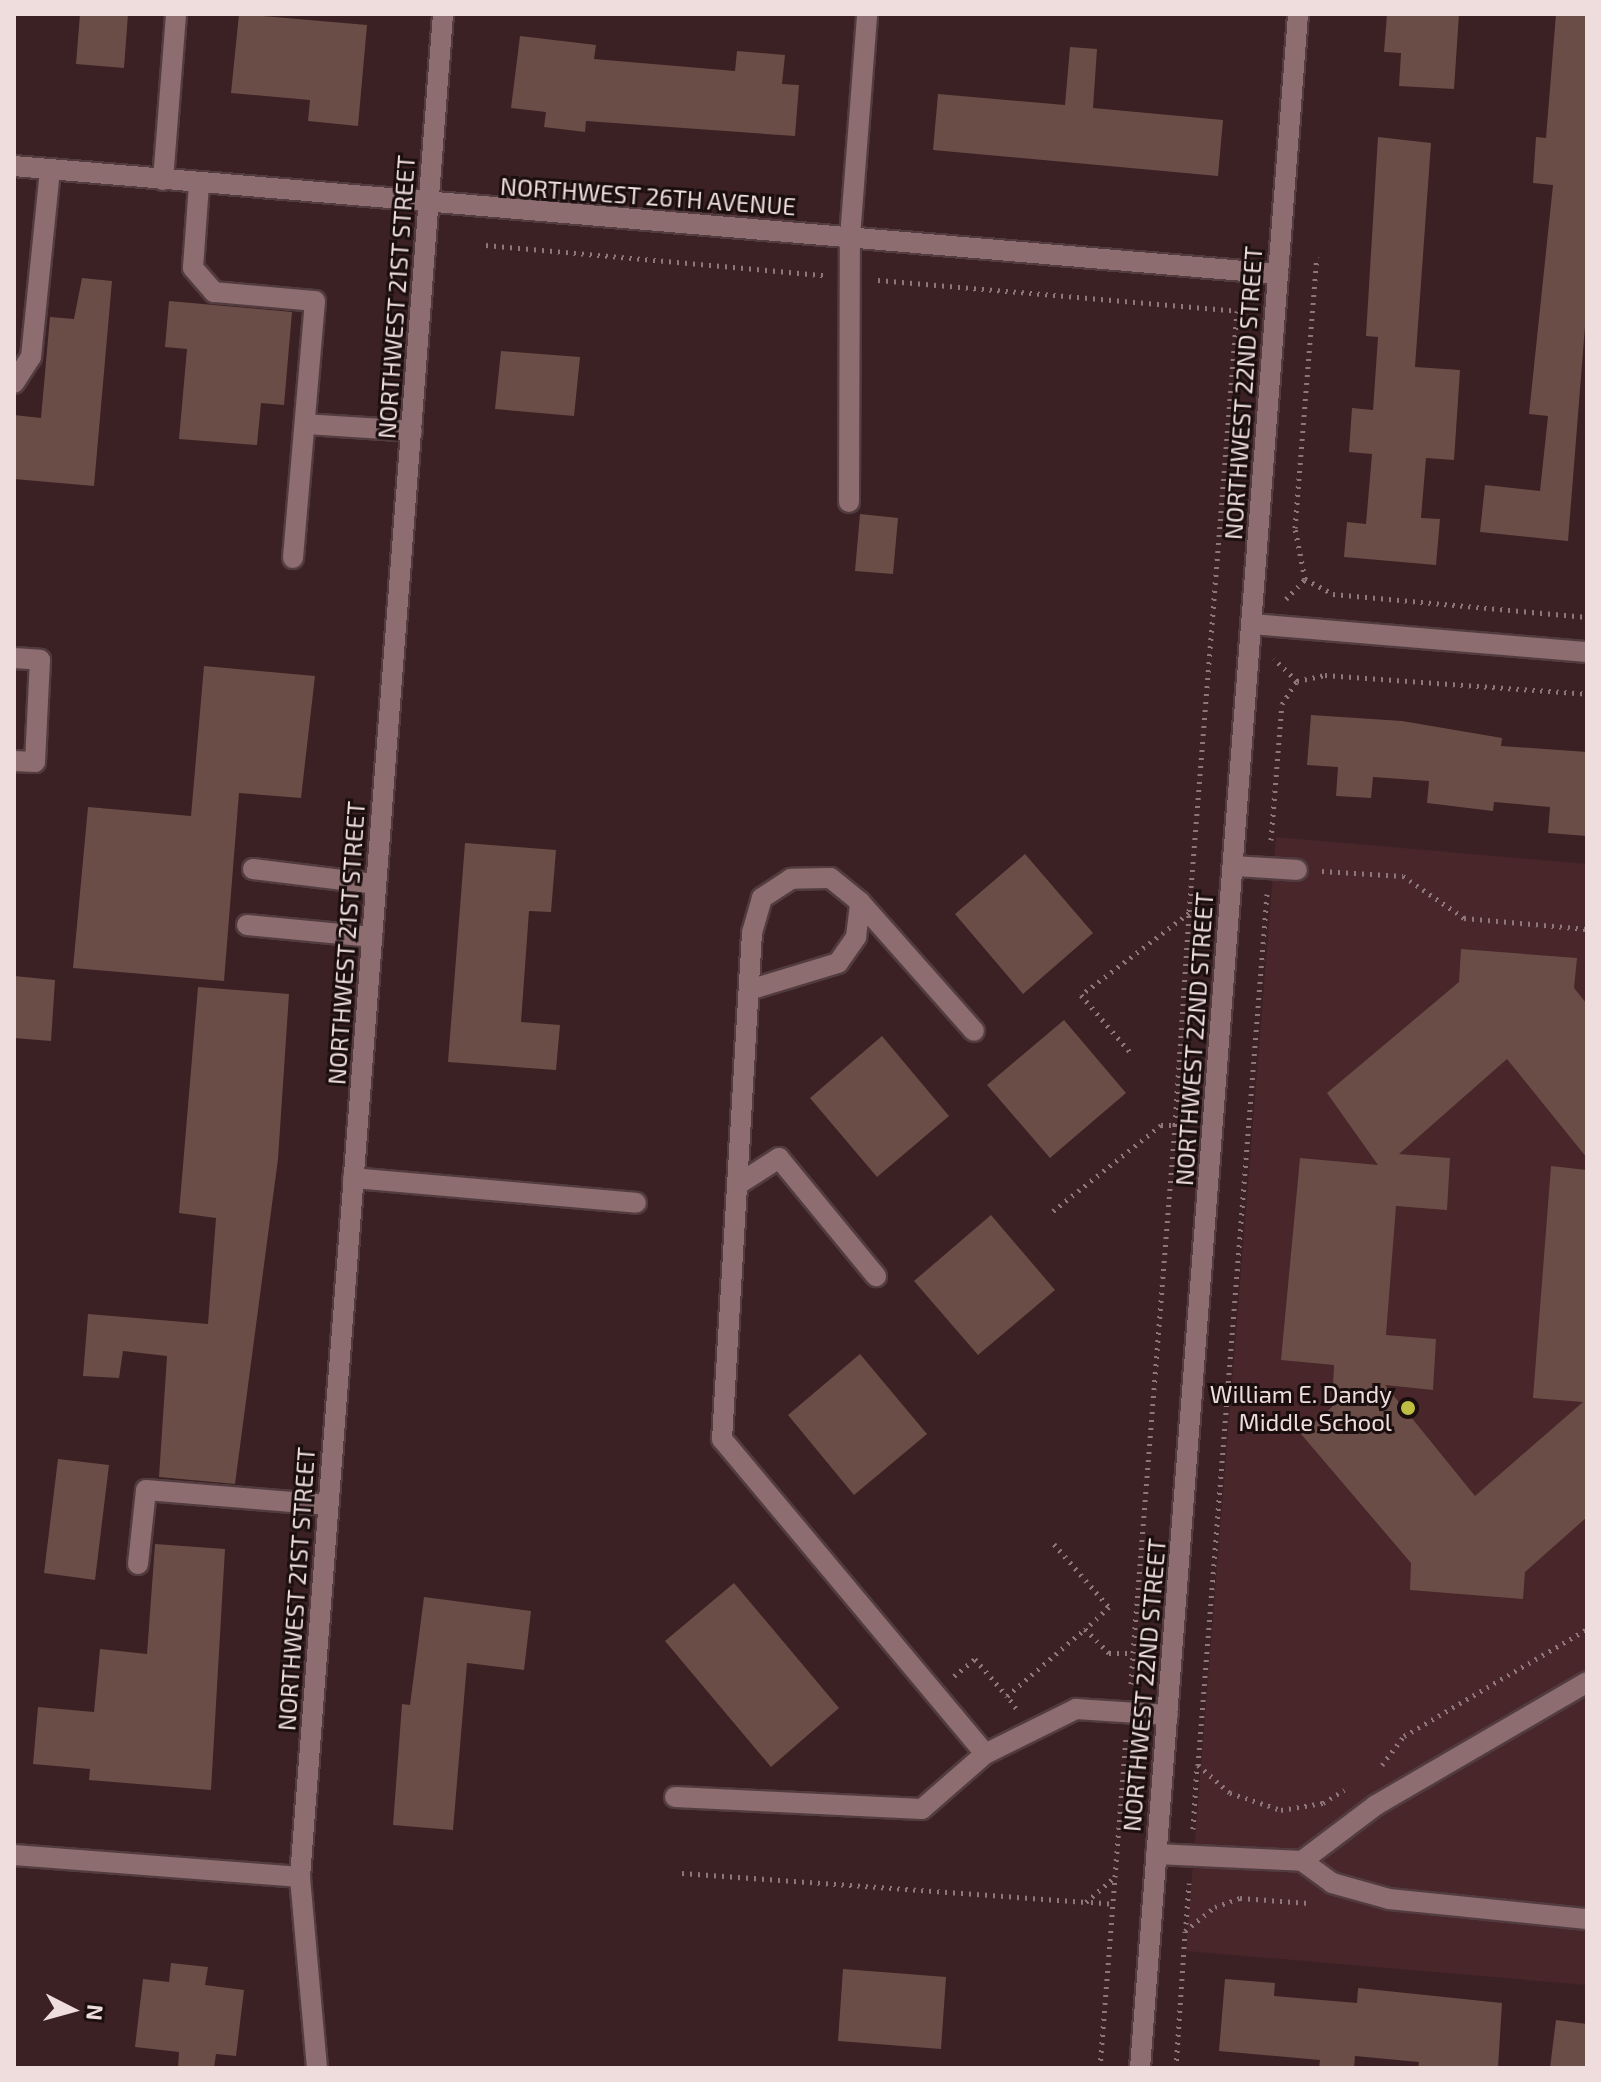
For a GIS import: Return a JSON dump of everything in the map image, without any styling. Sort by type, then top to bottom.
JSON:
[{"type":"street","points":[[163,180],[176,14]]},
{"type":"street","name":"NORTHWEST 21ST STREET","points":[[317,2068],[300,1877],[443,14]]},
{"type":"street","points":[[849,502],[850,237],[867,14]]},
{"type":"street","name":"NORTHWEST 22ND STREET","points":[[1140,2068],[1298,14]]},
{"type":"street","name":"NORTHWEST 26TH AVENUE","points":[[14,166],[429,206],[850,237],[1278,274]]},
{"type":"street","points":[[14,383],[31,357],[50,170]]},
{"type":"street","points":[[199,184],[193,268],[214,292],[315,301],[293,558]]},
{"type":"street","points":[[305,424],[412,431]]},
{"type":"street","points":[[1253,624],[1587,652]]},
{"type":"street","points":[[14,658],[40,660],[35,762],[14,761]]},
{"type":"street","points":[[1234,866],[1297,870]]},
{"type":"street","points":[[253,869],[376,884]]},
{"type":"street","points":[[974,1031],[860,902],[830,878],[791,879],[762,898],[749,990],[722,1439],[985,1754]]},
{"type":"street","points":[[749,990],[838,963],[856,937],[860,902]]},
{"type":"street","points":[[247,925],[372,937]]},
{"type":"street","points":[[737,1185],[779,1158],[876,1276]]},
{"type":"street","points":[[353,1178],[636,1203]]},
{"type":"street","points":[[138,1564],[146,1490],[328,1505]]},
{"type":"street","points":[[1302,1861],[1376,1805],[1587,1682]]},
{"type":"street","points":[[675,1797],[922,1809],[985,1754],[1076,1709],[1168,1715]]},
{"type":"street","points":[[1156,1854],[1302,1861],[1332,1883],[1389,1899],[1587,1919]]},
{"type":"street","points":[[14,1855],[300,1877]]},
{"type":"path","points":[[486,245],[1237,311],[1100,2068]]},
{"type":"path","points":[[1305,579],[1295,528],[1317,257]]},
{"type":"path","points":[[1496,608],[1587,617]]},
{"type":"path","points":[[1210,653],[1281,659],[1297,681]]},
{"type":"path","points":[[1358,1780],[1323,1803],[1281,1810],[1230,1793],[1198,1765],[1282,704],[1297,681],[1325,675],[1587,694]]},
{"type":"path","points":[[1297,870],[1403,876],[1464,918],[1587,929]]},
{"type":"path","points":[[1130,1052],[1081,995],[1189,913]]},
{"type":"path","points":[[1053,1211],[1161,1125],[1175,1125]]},
{"type":"path","points":[[1007,1696],[1109,1607],[1054,1544]]},
{"type":"path","points":[[1085,1629],[1109,1653],[1133,1653]]},
{"type":"path","points":[[1369,1773],[1390,1760],[1404,1736],[1587,1629]]},
{"type":"path","points":[[934,1693],[975,1659],[1032,1730]]},
{"type":"path","points":[[682,1873],[1112,1904]]},
{"type":"path","points":[[1086,1902],[1115,1877]]},
{"type":"shaded area","name":"William E. Dandy Middle School","points":[[1276,837],[1587,864],[1587,1985],[1186,1951]]},
{"type":"building","points":[[80,14],[128,14],[124,68],[76,64]]},
{"type":"building","points":[[239,14],[367,25],[358,126],[308,121],[310,100],[231,93]]},
{"type":"building","points":[[1387,14],[1459,14],[1454,89],[1399,86],[1401,53],[1384,52]]},
{"type":"building","points":[[1556,14],[1587,14],[1587,301],[1568,541],[1480,532],[1485,485],[1540,491],[1548,416],[1529,414],[1553,185],[1533,183],[1536,137],[1546,138]]},
{"type":"building","points":[[520,36],[596,45],[594,59],[735,71],[737,51],[785,55],[782,84],[799,85],[795,136],[586,121],[585,132],[544,127],[546,112],[511,108]]},
{"type":"building","points":[[1070,47],[1097,49],[1093,108],[1223,120],[1218,176],[933,150],[938,94],[1065,105]]},
{"type":"building","points":[[1378,137],[1431,143],[1415,367],[1460,370],[1454,460],[1426,458],[1421,518],[1440,519],[1436,565],[1344,557],[1347,522],[1366,524],[1372,454],[1349,452],[1352,408],[1373,410],[1378,337],[1366,336]]},
{"type":"building","points":[[82,278],[112,281],[94,486],[14,479],[14,415],[41,418],[50,317],[74,319]]},
{"type":"building","points":[[169,301],[292,312],[284,405],[261,403],[257,445],[179,439],[187,349],[165,347]]},
{"type":"building","points":[[501,351],[580,357],[574,416],[495,409]]},
{"type":"building","points":[[860,514],[898,518],[893,574],[855,571]]},
{"type":"building","points":[[204,666],[315,676],[301,798],[239,793],[224,981],[73,968],[88,807],[191,816]]},
{"type":"building","points":[[1311,715],[1402,721],[1502,738],[1501,746],[1587,752],[1587,836],[1548,833],[1550,807],[1494,802],[1493,811],[1427,803],[1429,781],[1373,777],[1371,798],[1336,796],[1338,767],[1307,765]]},
{"type":"building","points":[[465,843],[556,850],[551,912],[529,911],[521,1022],[560,1025],[556,1070],[448,1062]]},
{"type":"building","points":[[1025,854],[1093,933],[1023,994],[955,914]]},
{"type":"building","points":[[1461,949],[1577,958],[1574,988],[1587,1004],[1587,1158],[1507,1059],[1399,1154],[1450,1158],[1447,1210],[1396,1206],[1386,1335],[1436,1339],[1433,1390],[1385,1385],[1475,1496],[1583,1402],[1533,1398],[1551,1166],[1587,1170],[1587,1517],[1525,1572],[1523,1599],[1410,1590],[1411,1563],[1301,1434],[1332,1407],[1334,1365],[1281,1360],[1300,1158],[1378,1165],[1327,1093],[1459,982]]},
{"type":"building","points":[[14,976],[55,980],[51,1041],[14,1038]]},
{"type":"building","points":[[198,987],[289,994],[278,1159],[235,1484],[159,1477],[167,1356],[123,1351],[119,1378],[83,1376],[88,1314],[208,1324],[216,1218],[179,1213]]},
{"type":"building","points":[[1064,1020],[1126,1093],[1050,1158],[987,1085]]},
{"type":"building","points":[[882,1036],[949,1116],[877,1177],[810,1098]]},
{"type":"building","points":[[991,1215],[1055,1290],[978,1355],[914,1281]]},
{"type":"building","points":[[860,1354],[927,1434],[854,1495],[788,1415]]},
{"type":"building","points":[[58,1459],[109,1465],[95,1580],[44,1573]]},
{"type":"building","points":[[155,1544],[225,1549],[211,1790],[89,1780],[90,1769],[33,1764],[38,1707],[94,1712],[100,1649],[147,1654]]},
{"type":"building","points":[[734,1583],[839,1708],[771,1767],[665,1641]]},
{"type":"building","points":[[424,1597],[531,1611],[524,1670],[467,1663],[453,1830],[393,1825],[402,1704],[410,1705]]},
{"type":"building","points":[[171,1963],[208,1967],[205,1985],[244,1990],[236,2056],[216,2054],[214,2068],[178,2068],[179,2052],[135,2047],[143,1979],[169,1982]]},
{"type":"building","points":[[843,1969],[946,1977],[941,2049],[838,2041]]},
{"type":"building","points":[[1225,1979],[1275,1983],[1274,1996],[1357,2003],[1358,1988],[1502,2003],[1498,2068],[1418,2068],[1419,2062],[1355,2056],[1354,2068],[1319,2068],[1320,2060],[1219,2051]]},
{"type":"building","points":[[1556,2020],[1587,2024],[1587,2068],[1550,2068]]},
{"type":"place","name":"William E. Dandy Middle School","points":[[1408,1408]]}]
